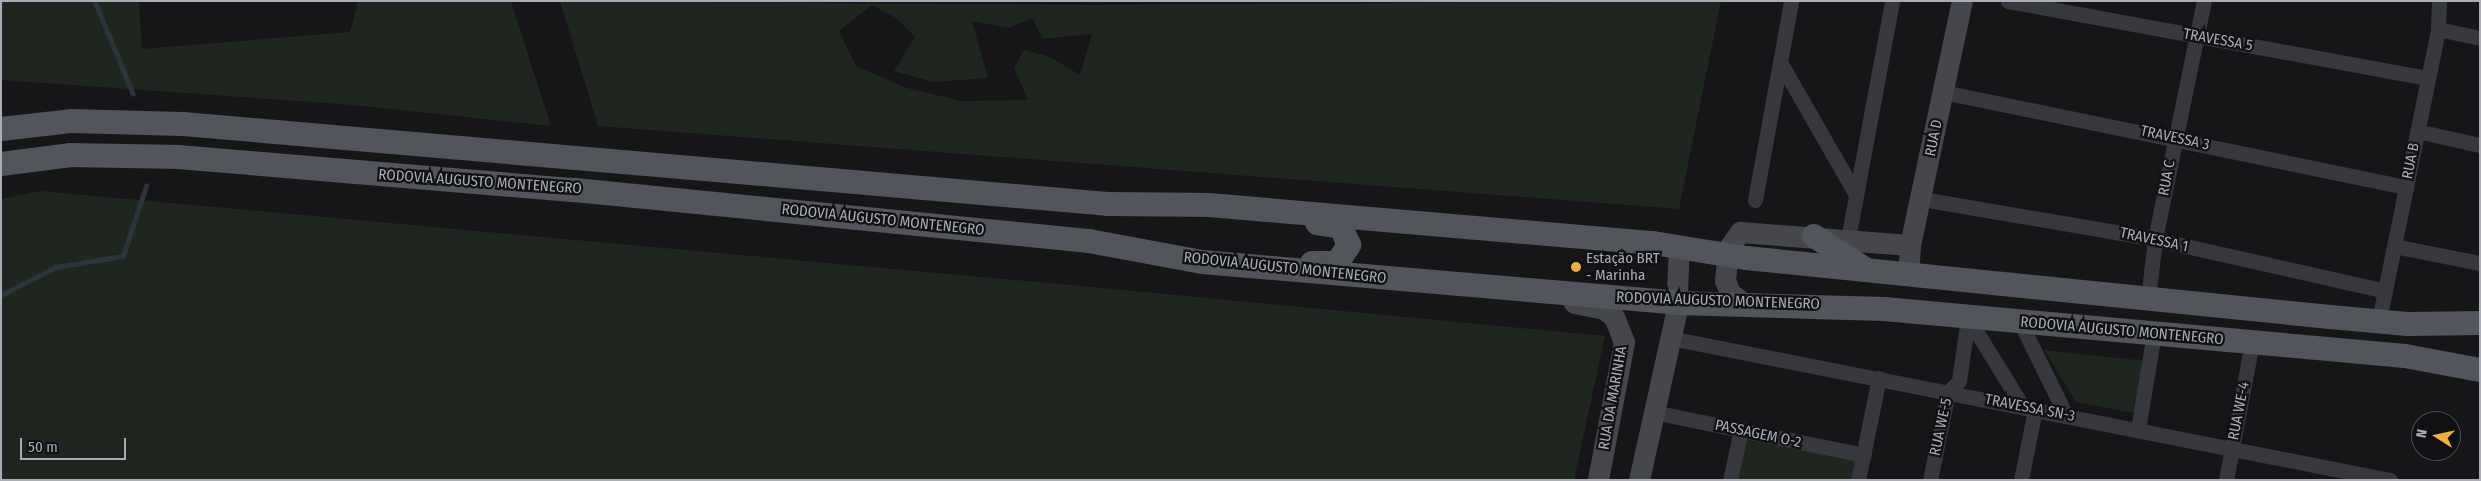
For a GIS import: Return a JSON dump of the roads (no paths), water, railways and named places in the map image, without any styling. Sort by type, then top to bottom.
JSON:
[{"type":"main road","name":"RUA D","points":[[1908,275],[1910,245],[1922,199],[1962,1]]},
{"type":"main road","name":"RODOVIA AUGUSTO MONTENEGRO","points":[[1,129],[71,121],[183,124],[1108,204],[1209,205],[1679,247],[1727,256],[1869,271],[2379,320],[2480,323]]},
{"type":"main road","name":"RODOVIA AUGUSTO MONTENEGRO","points":[[1,164],[72,155],[178,157],[575,190],[1089,240],[1202,262],[1678,303],[1742,302],[2154,333],[2405,356],[2480,370]]},
{"type":"main road","points":[[1202,262],[1224,254],[1328,264],[1337,263],[1349,246],[1348,236],[1333,224],[1231,215],[1209,205]]},
{"type":"main road","points":[[1742,302],[1727,290],[1727,256],[1735,237],[1748,230],[1910,245]]},
{"type":"main road","points":[[1814,236],[1869,271]]},
{"type":"main road","points":[[1639,480],[1678,303],[1679,247]]},
{"type":"main road","name":"RUA DA MARINHA","points":[[1500,288],[1604,309],[1621,328],[1622,362],[1598,480]]},
{"type":"street","points":[[1755,200],[1791,1]]},
{"type":"street","points":[[1848,239],[1854,191],[1892,1]]},
{"type":"street","name":"TRAVESSA 5","points":[[2008,1],[2428,78]]},
{"type":"street","name":"RUA C","points":[[2148,298],[2155,239],[2204,1]]},
{"type":"street","name":"RUA B","points":[[2379,320],[2438,29],[2439,1]]},
{"type":"street","points":[[2438,29],[2480,38]]},
{"type":"street","points":[[1780,62],[1854,191]]},
{"type":"street","name":"TRAVESSA 3","points":[[1943,92],[2406,186]]},
{"type":"street","points":[[2417,131],[2480,145]]},
{"type":"street","name":"TRAVESSA 1","points":[[1922,199],[2155,239],[2385,291]]},
{"type":"street","points":[[2394,246],[2480,263]]},
{"type":"street","points":[[1968,318],[2029,408],[2021,480]]},
{"type":"street","name":"RUA WE-5","points":[[1930,480],[1948,392],[1959,381],[1968,318]]},
{"type":"street","points":[[2020,322],[2066,415]]},
{"type":"street","points":[[2138,429],[2154,333]]},
{"type":"street","name":"TRAVESSA SN-3","points":[[1670,338],[2232,447],[2390,480]]},
{"type":"street","name":"RUA WE-4","points":[[2226,480],[2252,343]]},
{"type":"street","points":[[1858,480],[1879,378]]},
{"type":"street","name":"PASSAGEM O-2","points":[[1653,412],[1864,455]]},
{"type":"street","points":[[1730,480],[1741,430]]},
{"type":"waterway","points":[[95,1],[133,93]]},
{"type":"waterway","points":[[1,295],[56,267],[123,256],[146,186]]},
{"type":"place","name":"Estação BRT - Marinha","points":[[1576,267]]}]
